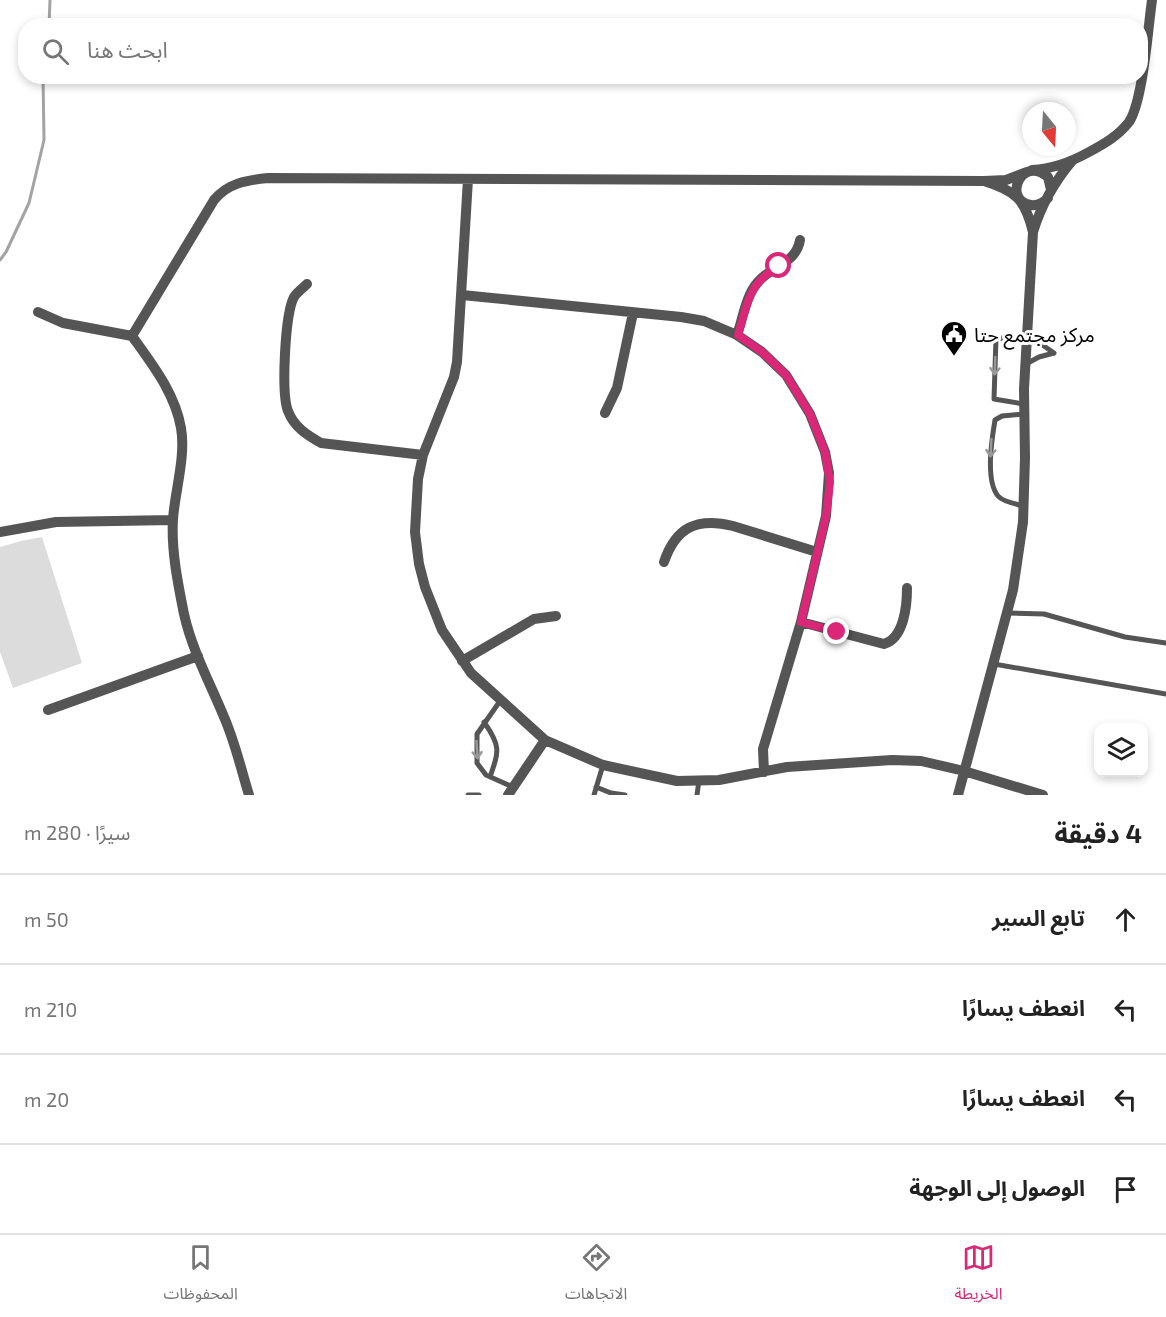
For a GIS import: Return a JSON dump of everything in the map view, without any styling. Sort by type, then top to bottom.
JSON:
[{"type":"street","points":[[1148,28],[1152,0]]},
{"type":"street","points":[[132,336],[203,215],[223,190],[250,179],[1006,180],[1029,171],[1044,170],[1072,161],[1112,140],[1129,122],[1137,105],[1140,84]]},
{"type":"street","points":[[958,795],[1013,590],[1024,506],[1024,409],[1034,232],[1055,182],[1072,161]]},
{"type":"street","points":[[984,181],[1008,190],[1018,197],[1022,201],[1033,206],[1044,202],[1049,196],[1052,188],[1048,177],[1043,173],[1029,171],[1022,175],[1016,185],[1018,197],[1028,213],[1034,232]]},
{"type":"street","points":[[468,179],[462,295],[454,377],[423,455],[418,479],[415,523],[419,564],[436,618],[471,673],[545,740],[603,765],[677,781],[718,780],[787,767],[819,764],[892,760],[921,761],[964,771],[1043,795]]},
{"type":"street","points":[[738,335],[751,293],[757,282],[792,258],[798,249],[800,240]]},
{"type":"street","points":[[307,284],[294,297],[288,318],[285,388],[288,410],[296,425],[308,436],[321,443],[423,455]]},
{"type":"street","points":[[462,295],[704,321],[738,335],[762,352],[786,375],[810,414],[825,452],[830,482],[826,516],[801,622],[763,749],[764,772]]},
{"type":"street","points":[[38,312],[63,323],[132,336],[169,392],[181,427],[182,442],[173,520],[174,544],[184,613],[190,637],[233,740],[249,795]]},
{"type":"street","points":[[605,412],[616,388],[633,313]]},
{"type":"street","points":[[0,532],[56,522],[173,520]]},
{"type":"street","points":[[664,562],[669,547],[678,534],[705,522],[719,522],[817,552]]},
{"type":"street","points":[[801,622],[884,644],[893,640],[896,635],[907,606],[907,588]]},
{"type":"street","points":[[462,661],[534,618],[556,616]]},
{"type":"street","points":[[48,711],[198,656]]},
{"type":"street","points":[[511,791],[545,740]]},
{"type":"lane","points":[[1024,409],[994,399],[996,338],[1027,337],[1054,353],[1026,364]]},
{"type":"lane","points":[[1024,409],[995,420],[991,445],[991,465],[999,498],[1024,506]]},
{"type":"lane","points":[[1006,612],[1044,614],[1125,637],[1166,643]]},
{"type":"lane","points":[[994,664],[1166,694]]},
{"type":"lane","points":[[500,701],[478,730],[477,763],[482,772],[511,791]]},
{"type":"lane","points":[[484,723],[494,736],[498,748],[490,777]]},
{"type":"lane","points":[[594,795],[603,765]]},
{"type":"lane","points":[[697,795],[699,780]]},
{"type":"lane","points":[[596,787],[625,795]]},
{"type":"lane","points":[[468,795],[478,795]]},
{"type":"shaded area","points":[[42,537],[82,663],[13,688],[0,652],[0,547]]},
{"type":"waterway","points":[[49,18],[50,0]]},
{"type":"waterway","points":[[0,260],[29,203],[44,140],[43,84]]},
{"type":"place","name":"مركز مجتمع حتا","points":[[954,357]]},
{"type":"route","points":[[779,266],[757,282],[751,293],[738,335],[762,352],[786,375],[810,414],[825,452],[830,482],[826,516],[801,622],[837,632]]}]
